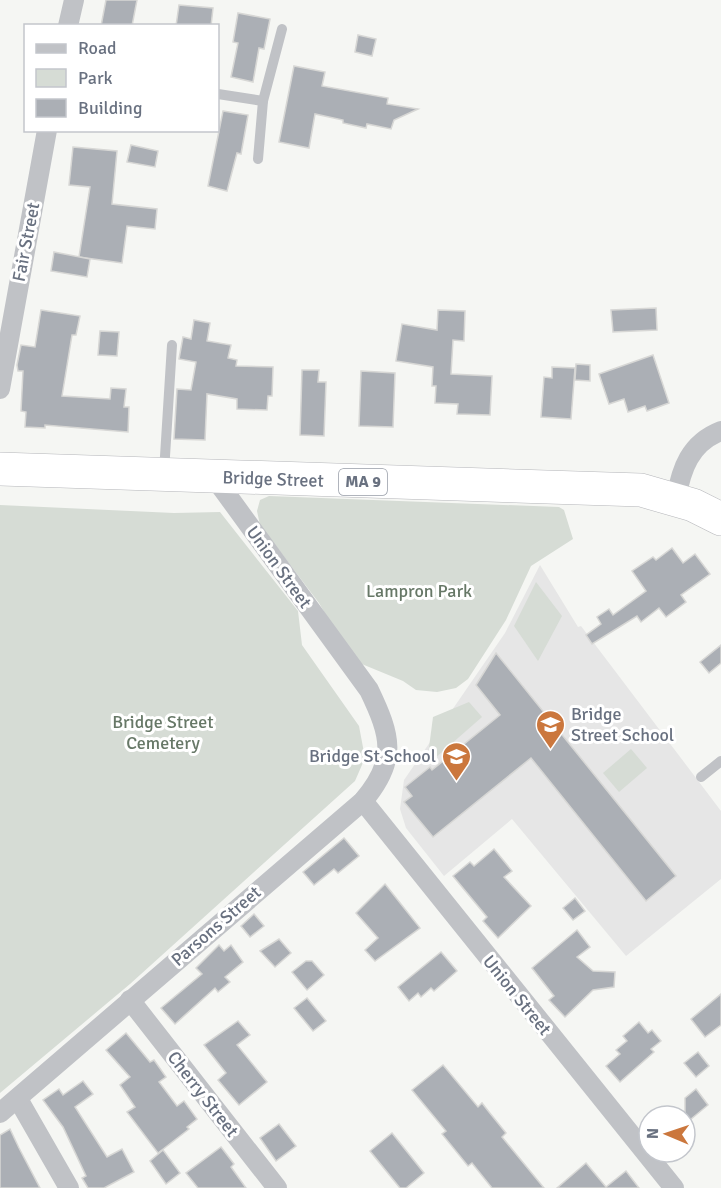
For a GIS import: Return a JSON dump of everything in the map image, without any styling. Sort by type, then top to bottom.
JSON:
[{"type":"highway","name":"Bridge Street","points":[[0,469],[641,490],[676,499],[721,519]]},
{"type":"street","points":[[68,24],[74,0]]},
{"type":"street","name":"Fair Street","points":[[0,388],[47,132]]},
{"type":"street","points":[[676,499],[680,474],[690,454],[709,436],[721,430]]},
{"type":"street","name":"Union Street","points":[[214,477],[369,690],[382,716]]},
{"type":"street","name":"Parsons Street","points":[[0,1113],[363,801],[377,784],[386,767],[388,739],[382,716]]},
{"type":"street","name":"Union Street","points":[[363,801],[674,1188]]},
{"type":"street","name":"Cherry Street","points":[[130,1000],[277,1188]]},
{"type":"street","points":[[18,1099],[69,1188]]},
{"type":"lane","points":[[258,159],[263,101],[282,29]]},
{"type":"lane","points":[[219,94],[263,101]]},
{"type":"lane","points":[[164,476],[172,345]]},
{"type":"lane","points":[[701,777],[721,761]]},
{"type":"shaded area","name":"Bridge Street School","points":[[540,565],[578,627],[581,626],[721,811],[721,879],[626,956],[512,819],[444,876],[406,828],[400,809],[404,780],[505,633]]},
{"type":"green space","name":"Lampron Park","points":[[269,496],[559,507],[564,510],[573,539],[531,566],[506,620],[468,679],[456,688],[437,692],[416,690],[403,681],[352,660],[319,603],[260,525],[257,511],[260,500]]},
{"type":"green space","name":"Bridge Street Cemetery","points":[[0,505],[174,513],[220,512],[298,611],[302,645],[359,726],[365,758],[355,781],[130,984],[0,1093]]},
{"type":"green space","points":[[536,582],[562,616],[538,661],[514,626]]},
{"type":"green space","points":[[469,702],[482,717],[434,759],[428,755],[433,717]]},
{"type":"green space","points":[[631,749],[647,768],[619,792],[603,773]]},
{"type":"building","points":[[106,0],[137,0],[132,24],[101,24]]},
{"type":"building","points":[[179,5],[213,8],[211,24],[176,24]]},
{"type":"building","points":[[238,13],[270,19],[264,49],[259,48],[253,82],[231,77],[238,43],[233,42]]},
{"type":"building","points":[[358,35],[376,39],[372,56],[355,52]]},
{"type":"building","points":[[294,66],[325,72],[322,86],[388,98],[387,104],[418,109],[394,120],[391,129],[367,124],[366,128],[315,114],[309,148],[279,142]]},
{"type":"building","points":[[223,111],[248,115],[241,154],[237,153],[227,191],[208,186]]},
{"type":"building","points":[[131,145],[158,151],[155,167],[127,162]]},
{"type":"building","points":[[73,147],[117,151],[112,204],[157,209],[155,229],[127,226],[122,263],[79,257],[90,187],[69,185]]},
{"type":"building","points":[[54,252],[90,259],[87,277],[51,271]]},
{"type":"building","points":[[656,308],[657,330],[613,332],[611,310]]},
{"type":"building","points":[[41,310],[80,316],[76,335],[72,335],[62,396],[110,399],[111,388],[126,389],[124,407],[129,407],[128,432],[45,425],[45,428],[25,427],[26,412],[21,411],[23,371],[18,371],[17,365],[21,345],[35,347]]},
{"type":"building","points":[[438,310],[465,311],[464,341],[453,340],[451,374],[492,376],[490,415],[457,414],[458,404],[435,403],[436,386],[432,386],[433,367],[396,361],[402,324],[437,330]]},
{"type":"building","points":[[194,320],[210,323],[207,341],[231,345],[228,358],[237,360],[236,366],[273,367],[272,396],[268,396],[267,410],[237,409],[237,399],[207,394],[205,440],[174,439],[177,389],[191,390],[196,362],[179,359],[183,337],[191,339]]},
{"type":"building","points":[[100,331],[119,332],[117,356],[98,355]]},
{"type":"building","points":[[653,355],[669,403],[647,411],[645,406],[628,412],[624,399],[609,404],[599,374]]},
{"type":"building","points":[[576,364],[590,365],[590,381],[575,380]]},
{"type":"building","points":[[552,367],[575,368],[571,419],[541,417],[544,377],[552,378]]},
{"type":"building","points":[[302,370],[319,370],[318,382],[326,382],[324,436],[300,435]]},
{"type":"building","points":[[361,371],[395,373],[393,427],[359,426]]},
{"type":"building","points":[[672,548],[683,563],[695,554],[710,574],[681,595],[686,602],[666,617],[659,608],[641,622],[637,616],[592,644],[586,635],[601,624],[597,617],[609,609],[613,615],[646,591],[632,571],[653,557],[656,560]]},
{"type":"building","points":[[721,645],[721,663],[709,673],[700,662]]},
{"type":"building","name":"Bridge St School","points":[[496,653],[676,876],[646,901],[531,758],[433,837],[404,802],[412,796],[405,787],[430,767],[432,770],[500,715],[476,685]]},
{"type":"building","points":[[344,838],[359,856],[338,873],[334,869],[314,885],[303,872]]},
{"type":"building","points":[[494,849],[512,871],[504,877],[531,906],[498,938],[483,921],[487,917],[453,876],[470,862],[474,866]]},
{"type":"building","points":[[385,884],[420,928],[375,961],[365,950],[378,938],[356,913]]},
{"type":"building","points":[[575,898],[585,911],[573,920],[563,908]]},
{"type":"building","points":[[254,914],[264,926],[250,937],[241,926]]},
{"type":"building","points":[[577,930],[590,947],[577,957],[593,971],[615,972],[614,987],[593,990],[565,1017],[549,1000],[554,996],[532,968]]},
{"type":"building","points":[[279,939],[291,953],[275,967],[260,951]]},
{"type":"building","points":[[219,945],[224,951],[231,945],[243,962],[225,977],[230,982],[218,992],[215,988],[175,1024],[161,1008],[202,974],[196,968]]},
{"type":"building","points":[[441,952],[457,971],[434,991],[431,988],[421,997],[418,993],[409,1001],[398,987]]},
{"type":"building","points":[[306,961],[312,961],[324,975],[307,990],[292,972]]},
{"type":"building","points":[[721,994],[721,1025],[705,1037],[691,1019]]},
{"type":"building","points":[[307,998],[326,1021],[313,1031],[294,1008]]},
{"type":"building","points":[[238,1021],[250,1035],[237,1045],[267,1082],[239,1105],[218,1080],[226,1073],[204,1045]]},
{"type":"building","points":[[639,1022],[648,1033],[652,1030],[661,1041],[651,1049],[654,1052],[620,1082],[606,1066],[620,1054],[616,1050],[627,1041],[623,1036]]},
{"type":"building","points":[[126,1033],[150,1062],[154,1060],[166,1077],[159,1082],[177,1106],[184,1101],[197,1119],[187,1127],[189,1129],[158,1153],[127,1112],[135,1107],[120,1085],[130,1077],[106,1050]]},
{"type":"building","points":[[698,1052],[709,1066],[696,1077],[684,1063]]},
{"type":"building","points":[[443,1065],[478,1107],[482,1103],[506,1133],[502,1137],[544,1188],[492,1188],[472,1163],[468,1166],[442,1134],[446,1131],[412,1090]]},
{"type":"building","points":[[83,1081],[93,1094],[75,1107],[107,1157],[122,1149],[134,1172],[104,1188],[88,1188],[82,1178],[86,1176],[63,1127],[43,1100],[59,1089],[63,1095]]},
{"type":"building","points":[[696,1089],[708,1105],[697,1114],[697,1104],[685,1104],[685,1098]]},
{"type":"building","points":[[279,1124],[296,1146],[276,1161],[260,1138]]},
{"type":"building","points":[[10,1129],[40,1188],[0,1188],[0,1135]]},
{"type":"building","points":[[392,1133],[424,1173],[406,1188],[400,1188],[370,1151]]},
{"type":"building","points":[[221,1147],[234,1164],[231,1167],[246,1188],[198,1188],[186,1173]]},
{"type":"building","points":[[163,1150],[180,1173],[166,1184],[150,1161]]},
{"type":"building","points":[[586,1163],[606,1187],[626,1171],[639,1188],[557,1188]]},
{"type":"place","name":"Bridge Street School","points":[[550,750]]},
{"type":"place","name":"Bridge St School","points":[[457,782]]}]
